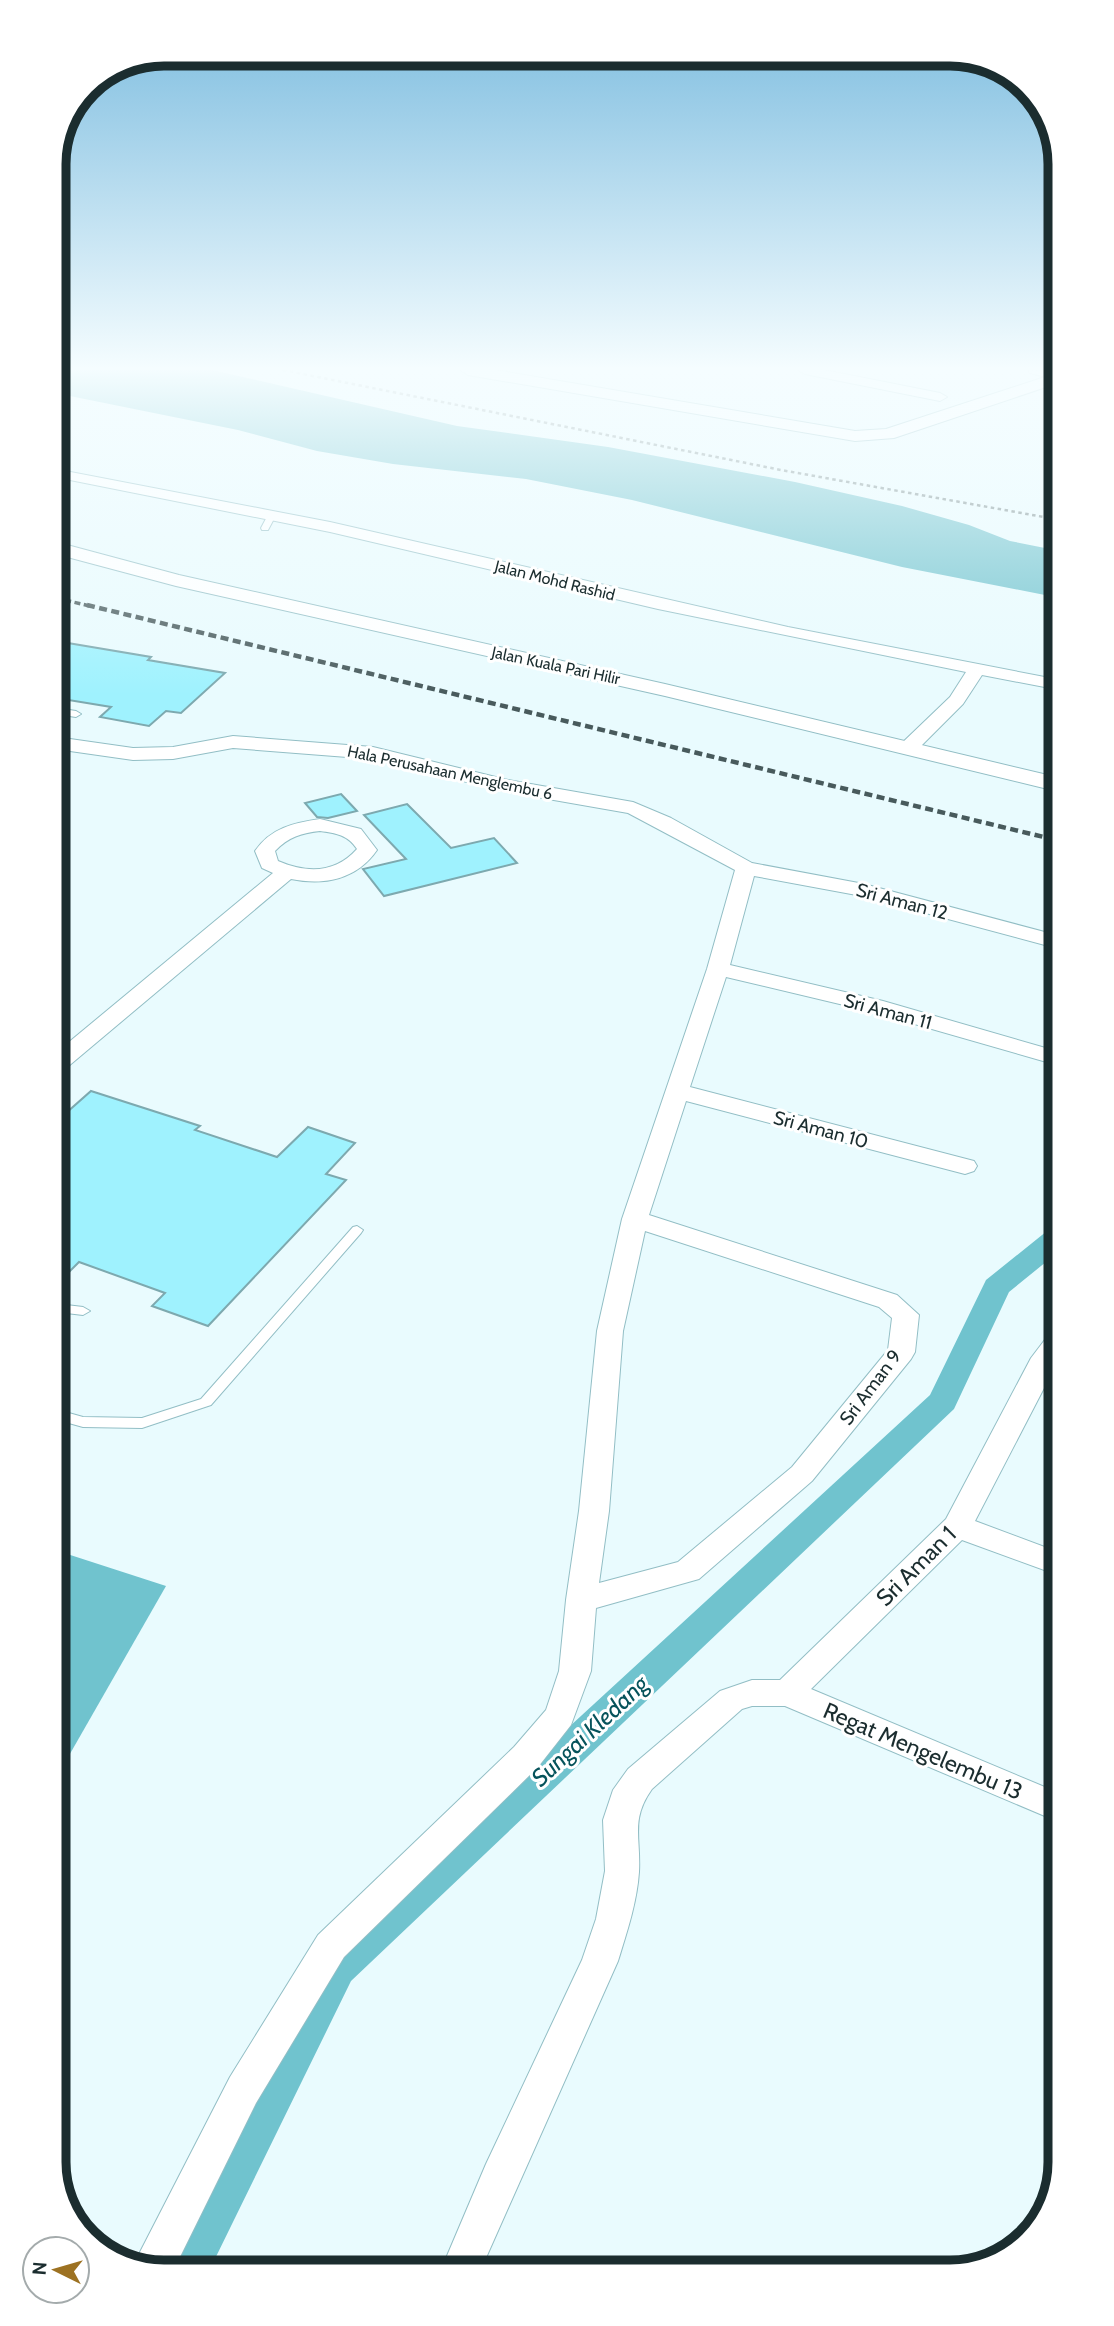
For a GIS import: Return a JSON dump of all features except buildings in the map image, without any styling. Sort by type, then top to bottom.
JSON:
[{"type":"street","name":"Jalan Mohd Rashid","points":[[80,479],[269,521],[447,553],[658,604],[1048,682]]},
{"type":"street","name":"Jalan Kuala Pari Hilir","points":[[67,551],[296,608],[909,747],[1048,782]]},
{"type":"street","points":[[909,747],[929,724],[963,696],[977,667]]},
{"type":"street","name":"Hala Perusahaan Menglembu 6","points":[[67,745],[132,754],[173,753],[233,742],[373,753],[508,786],[633,808],[664,822],[746,868]]},
{"type":"street","points":[[158,2259],[243,2090],[331,1946],[526,1757],[560,1716],[575,1671],[581,1600],[594,1511],[610,1331],[635,1219],[718,969],[746,868]]},
{"type":"street","name":"Sri Aman 12","points":[[746,868],[864,890],[1048,940]]},
{"type":"street","points":[[67,1056],[286,873]]},
{"type":"street","name":"Sri Aman 11","points":[[718,969],[875,1006],[1048,1056]]},
{"type":"street","name":"Sri Aman 10","points":[[677,1091],[965,1166]]},
{"type":"street","name":"Sri Aman 9","points":[[581,1600],[688,1571],[802,1474],[901,1352],[904,1336],[906,1315],[888,1301],[635,1219]]},
{"type":"street","name":"Sri Aman 1","points":[[787,1693],[957,1526],[1048,1367]]},
{"type":"street","points":[[957,1526],[1048,1560]]},
{"type":"street","points":[[465,2259],[500,2177],[600,1961],[614,1919],[622,1871],[620,1820],[625,1800],[640,1779],[730,1700],[752,1693],[787,1693]]},
{"type":"street","name":"Regat Mengelembu 13","points":[[787,1693],[1048,1803]]},
{"type":"lane","points":[[67,713],[76,714]]},
{"type":"lane","points":[[66,1417],[83,1422],[142,1423],[206,1402],[357,1230]]},
{"type":"lane","points":[[66,1309],[83,1311]]},
{"type":"path","points":[[829,479],[1048,518]]},
{"type":"water","points":[[522,479],[777,479],[795,482],[902,506],[969,525],[1010,541],[1048,549],[1048,596],[902,567],[632,500]]},
{"type":"water","points":[[66,1554],[166,1586],[66,1760]]},
{"type":"waterway","name":"Sungai Kledang","points":[[191,2259],[336,1968],[943,1401],[997,1287],[1048,1245]]},
{"type":"railway","points":[[67,601],[94,607]]},
{"type":"railway","points":[[87,605],[1048,838]]}]
